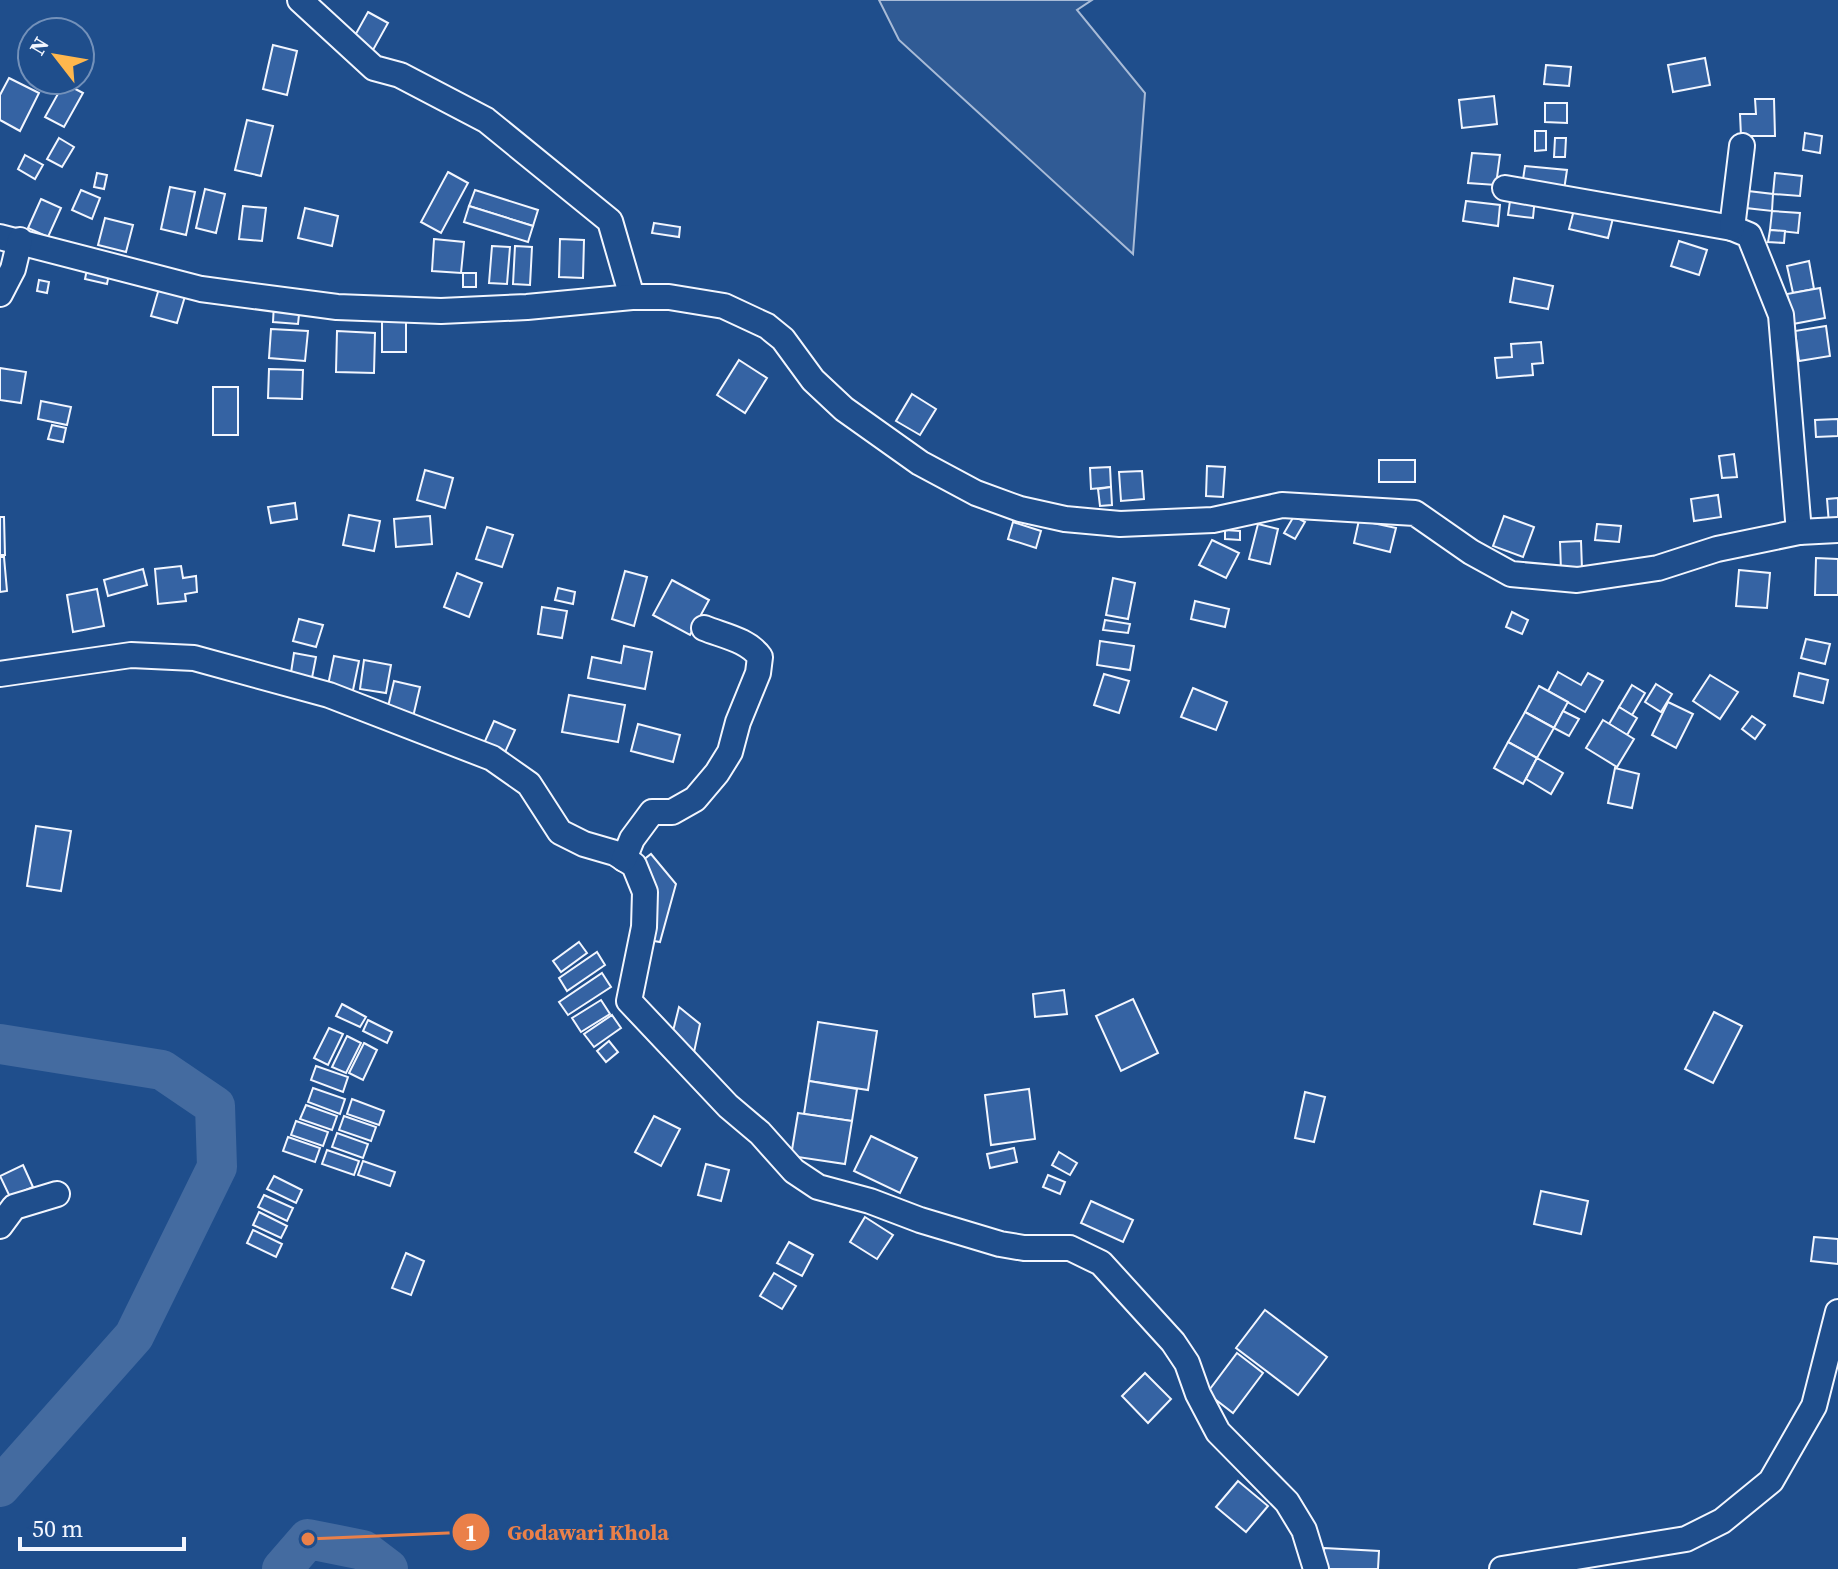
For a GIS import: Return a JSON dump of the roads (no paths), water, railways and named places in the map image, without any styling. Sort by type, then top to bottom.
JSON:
[{"type":"street","points":[[300,0],[374,68],[400,75],[486,120],[610,221],[632,297]]},
{"type":"street","points":[[1732,228],[1742,146]]},
{"type":"street","points":[[1505,188],[1732,228],[1749,235],[1781,315],[1799,532]]},
{"type":"street","points":[[0,294],[13,269],[10,239],[201,289],[273,301],[441,311],[669,297],[724,306],[767,326],[783,339],[813,380],[844,409],[920,463],[976,493],[1020,509],[1065,519],[1120,524],[1213,520],[1282,505],[1415,513],[1471,552],[1511,574],[1577,580],[1658,568],[1717,549],[1799,532],[1838,530]]},
{"type":"street","points":[[624,859],[632,839],[652,812],[672,812],[695,799],[717,773],[730,752],[738,722],[758,673],[760,657],[748,643],[704,628]]},
{"type":"street","points":[[0,674],[131,655],[194,658],[329,695],[492,758],[529,784],[560,832],[584,844],[615,853],[634,865],[645,892],[644,927],[629,1001],[794,1171],[818,1187],[1000,1244],[1024,1248],[1070,1248],[1101,1263],[1173,1342],[1187,1363],[1198,1394],[1218,1432],[1287,1502],[1304,1530],[1316,1569]]},
{"type":"street","points":[[0,1226],[14,1207],[57,1194]]},
{"type":"street","points":[[1502,1569],[1686,1539],[1722,1521],[1771,1481],[1814,1406],[1838,1312]]},
{"type":"waterway","points":[[0,1044],[162,1070],[215,1106],[217,1167],[134,1336],[0,1487]]},
{"type":"waterway","points":[[282,1569],[308,1539],[363,1550],[388,1569]]},
{"type":"place","name":"Godawari Khola","points":[[308,1539]]}]
